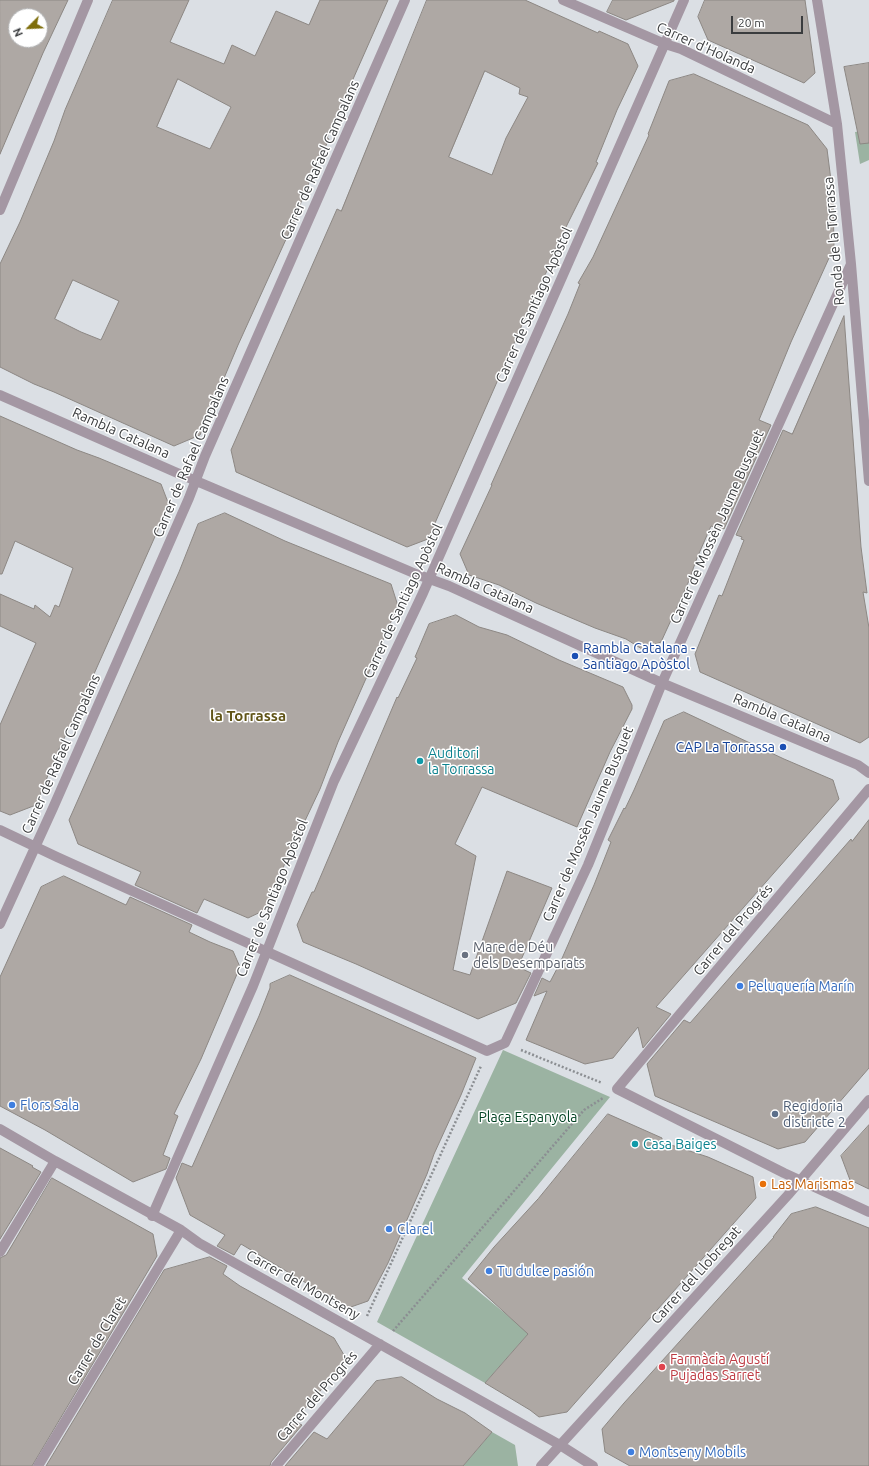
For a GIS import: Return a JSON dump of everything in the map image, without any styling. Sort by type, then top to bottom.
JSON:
[{"type":"street","points":[[0,210],[88,0]]},
{"type":"street","name":"Carrer de Rafael Campalans","points":[[0,924],[53,808],[196,481],[205,456],[405,0]]},
{"type":"street","name":"Carrer d'Holanda","points":[[563,0],[665,44],[681,49],[837,124]]},
{"type":"street","name":"Carrer de Santiago Apòstol","points":[[152,1216],[253,986],[334,781],[429,578],[684,0]]},
{"type":"street","name":"Ronda de la Torrassa","points":[[817,0],[837,124],[851,264],[869,482]]},
{"type":"street","name":"Carrer de Mossèn Jaume Busquet","points":[[505,1043],[588,865],[662,683],[851,264]]},
{"type":"street","name":"Rambla Catalana","points":[[0,395],[196,481],[416,574],[449,586],[662,683],[858,765],[869,773]]},
{"type":"street","points":[[858,765],[869,762]]},
{"type":"street","name":"Carrer del Progrés","points":[[617,1089],[869,789]]},
{"type":"street","points":[[0,830],[34,847],[487,1051],[505,1043]]},
{"type":"street","points":[[617,1089],[800,1181],[869,1212]]},
{"type":"street","name":"Carrer del Llobregat","points":[[541,1466],[800,1181],[869,1100]]},
{"type":"street","name":"Carrer del Montseny","points":[[0,1129],[55,1162],[152,1216],[181,1230],[199,1243],[560,1445],[594,1466]]},
{"type":"street","points":[[0,1252],[55,1162]]},
{"type":"street","name":"Carrer de Claret","points":[[38,1466],[181,1230]]},
{"type":"street","name":"Carrer del Progrés","points":[[276,1466],[380,1344]]},
{"type":"path","points":[[505,1043],[617,1089]]},
{"type":"path","points":[[364,1323],[487,1051]]},
{"type":"path","points":[[392,1331],[584,1110],[617,1089]]},
{"type":"green space","points":[[869,130],[869,160],[860,164],[855,132]]},
{"type":"green space","name":"Plaça Espanyola","points":[[503,1050],[610,1097],[462,1278],[529,1333],[485,1383],[377,1322]]},
{"type":"green space","points":[[492,1432],[515,1445],[518,1466],[463,1466]]},
{"type":"building","points":[[0,0],[68,0],[48,42],[48,8],[8,8],[8,48],[45,48],[0,154]]},
{"type":"building","points":[[113,0],[189,0],[170,42],[224,64],[232,45],[255,56],[276,11],[309,25],[320,0],[388,0],[327,138],[329,139],[303,196],[297,215],[238,345],[200,435],[174,446],[34,384],[0,367],[0,264],[20,222],[54,141],[65,110]],"holes":[[[178,79],[231,107],[210,149],[157,127]],[[73,280],[119,301],[101,340],[55,319]]]},
{"type":"building","points":[[427,0],[525,0],[598,33],[599,31],[628,44],[638,66],[617,110],[596,162],[598,163],[550,259],[552,260],[428,539],[407,547],[236,472],[231,450],[337,209],[341,211]],"holes":[[[485,71],[520,88],[519,94],[528,97],[506,138],[492,175],[449,157]]]},
{"type":"building","points":[[613,0],[674,1],[626,20],[607,12]]},
{"type":"building","points":[[705,0],[805,0],[815,73],[804,83],[708,40],[698,17]]},
{"type":"building","points":[[869,63],[869,143],[860,144],[844,67]]},
{"type":"building","points":[[694,74],[808,125],[827,149],[833,196],[834,247],[791,342],[759,420],[771,425],[724,529],[715,525],[714,527],[711,526],[688,583],[661,642],[642,649],[626,639],[595,628],[536,603],[499,585],[469,575],[460,554],[568,314],[580,284],[578,283],[593,257],[649,135],[648,134],[669,81]]},
{"type":"building","points":[[844,316],[861,547],[867,593],[863,592],[869,628],[869,737],[860,743],[700,672],[695,654],[719,595],[722,596],[744,540],[741,539],[742,537],[736,535],[783,430],[792,434]]},
{"type":"building","points":[[0,416],[77,450],[161,484],[169,505],[78,710],[57,753],[36,805],[10,815],[0,811],[0,725],[36,643],[0,626],[0,594],[34,609],[35,605],[50,617],[55,605],[59,607],[73,568],[15,541],[2,574],[0,574]]},
{"type":"building","points":[[225,513],[285,541],[391,584],[398,606],[338,742],[320,789],[285,863],[267,909],[248,918],[204,899],[197,913],[135,885],[141,872],[78,844],[69,820],[179,572],[198,524]]},
{"type":"building","points":[[456,615],[479,627],[507,635],[559,660],[623,687],[632,705],[632,709],[610,752],[577,827],[482,787],[455,844],[476,856],[453,970],[470,975],[507,871],[552,888],[518,967],[531,973],[516,1003],[478,1019],[356,964],[303,942],[297,925],[312,892],[314,892],[397,697],[398,698],[417,658],[415,657],[429,624]]},
{"type":"building","points":[[684,712],[784,759],[833,780],[839,799],[656,1007],[671,1014],[643,1048],[638,1027],[613,1058],[585,1064],[526,1040],[547,991],[534,996],[542,978],[550,982],[560,963],[611,842],[608,840],[634,790],[664,721]]},
{"type":"building","points":[[869,820],[869,1068],[805,1142],[778,1149],[655,1096],[647,1064],[684,1020],[690,1023]]},
{"type":"building","points":[[64,876],[126,905],[130,897],[192,925],[189,932],[233,951],[240,967],[201,1059],[174,1114],[178,1116],[163,1155],[170,1158],[166,1169],[133,1182],[45,1130],[0,1106],[0,977],[41,887]]},
{"type":"building","points":[[290,975],[476,1058],[388,1263],[368,1301],[348,1308],[241,1244],[234,1255],[217,1246],[225,1235],[190,1215],[176,1178],[182,1163],[192,1167],[259,1016],[270,988],[270,984]]},
{"type":"building","points":[[608,1114],[662,1138],[662,1142],[708,1157],[753,1177],[756,1198],[567,1412],[539,1417],[485,1383],[528,1334],[468,1279],[494,1247],[538,1199]]},
{"type":"building","points":[[869,1125],[869,1189],[850,1180],[841,1156]]},
{"type":"building","points":[[0,1148],[41,1172],[0,1239]]},
{"type":"building","points":[[52,1178],[153,1234],[157,1256],[32,1466],[0,1466],[0,1258],[6,1255]]},
{"type":"building","points":[[816,1207],[869,1228],[869,1466],[630,1466],[605,1452],[602,1429],[624,1403],[774,1237],[791,1214]]},
{"type":"building","points":[[210,1257],[227,1266],[223,1274],[240,1286],[334,1338],[347,1360],[294,1421],[302,1425],[271,1462],[270,1466],[46,1466],[164,1270]]},
{"type":"building","points":[[402,1377],[437,1399],[465,1413],[492,1432],[463,1466],[285,1466],[314,1432],[327,1439],[376,1381]]},
{"type":"place","name":"Rambla Catalana - Santiago Apòstol","points":[[575,656]]},
{"type":"place","name":"CAP La Torrassa","points":[[783,747]]},
{"type":"place","name":"Auditori la Torrassa","points":[[420,761]]},
{"type":"place","name":"Mare de Déu dels Desemparats","points":[[465,955]]},
{"type":"place","name":"Peluquería Marín","points":[[740,986]]},
{"type":"place","name":"Flors Sala","points":[[12,1105]]},
{"type":"place","name":"Regidoria districte 2","points":[[775,1114]]},
{"type":"place","name":"Casa Baiges","points":[[635,1144]]},
{"type":"place","name":"Las Marismas","points":[[763,1184]]},
{"type":"place","name":"Clarel","points":[[389,1229]]},
{"type":"place","name":"Tu dulce pasión","points":[[489,1271]]},
{"type":"place","name":"Farmàcia Agustí Pujadas Sarret","points":[[662,1367]]},
{"type":"place","name":"Montseny Mobils","points":[[631,1452]]},
{"type":"district","name":"la Torrassa","points":[[248,716]]}]
